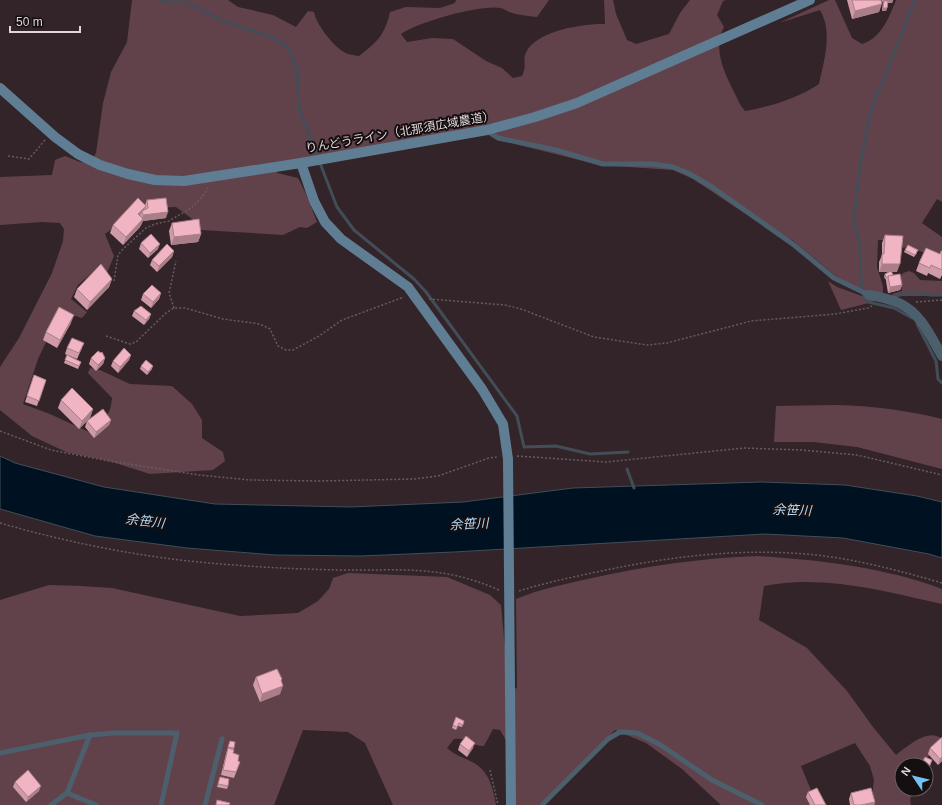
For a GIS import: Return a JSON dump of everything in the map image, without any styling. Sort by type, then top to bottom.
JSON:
[{"type":"street","name":"りんどうライン（北那須広域農道）","points":[[0,88],[50,133],[78,154],[100,165],[128,174],[155,180],[184,181],[302,163],[486,130],[535,117],[578,103],[810,0]]},
{"type":"street","points":[[302,163],[314,201],[325,222],[341,239],[387,270],[408,286],[416,295],[498,413],[506,434],[508,457],[511,805]]},
{"type":"street","points":[[869,294],[903,306],[921,321],[942,356]]},
{"type":"lane","points":[[486,130],[498,138],[556,150],[603,164],[652,164],[673,167],[688,173],[712,187],[794,245],[834,278],[869,294]]},
{"type":"lane","points":[[542,805],[608,738],[620,732],[637,733],[659,744],[712,780],[762,805]]},
{"type":"lane","points":[[0,753],[90,735],[115,733],[177,733],[161,805]]},
{"type":"lane","points":[[51,805],[67,793],[90,735]]},
{"type":"lane","points":[[205,805],[222,740]]},
{"type":"lane","points":[[67,793],[96,805]]},
{"type":"path","points":[[8,156],[29,159],[50,133]]},
{"type":"path","points":[[114,281],[118,255],[123,249],[146,228],[155,224],[169,221],[191,208],[203,196],[209,186],[210,178]]},
{"type":"path","points":[[174,308],[169,293],[176,261]]},
{"type":"path","points":[[106,336],[130,344],[136,342],[166,313],[174,308],[194,309],[223,320],[260,324],[270,330],[278,346],[286,350],[301,346],[350,316],[416,295],[505,305],[521,309],[594,337],[647,345],[674,341],[751,321],[854,311],[868,308],[885,299]]},
{"type":"path","points":[[903,306],[912,302],[942,300]]},
{"type":"path","points":[[0,431],[51,450],[199,475],[250,480],[320,481],[414,479],[438,476],[489,458],[508,457],[606,462],[744,448],[801,450],[857,455],[942,475]]},
{"type":"path","points":[[0,523],[59,540],[175,560],[235,565],[338,570],[400,569],[438,571],[466,577],[509,594],[531,587],[644,561],[703,554],[753,552],[806,554],[852,560],[942,583]]},
{"type":"path","points":[[490,770],[498,805]]},
{"type":"shaded area","points":[[132,0],[228,0],[238,7],[273,15],[296,27],[308,11],[314,12],[321,28],[335,45],[346,53],[359,56],[375,42],[383,32],[390,12],[406,7],[440,8],[455,3],[456,0],[549,0],[537,17],[512,13],[501,8],[492,7],[465,11],[435,19],[409,29],[401,34],[407,42],[432,38],[453,39],[486,61],[502,68],[513,78],[522,76],[525,55],[530,47],[548,34],[573,27],[605,24],[604,0],[613,0],[616,14],[627,40],[636,44],[669,34],[680,13],[690,0],[726,0],[723,1],[717,15],[724,27],[720,37],[720,57],[727,77],[745,111],[784,101],[802,94],[819,84],[825,56],[827,37],[824,19],[820,10],[779,23],[829,0],[835,0],[852,38],[862,44],[874,37],[884,26],[896,0],[942,0],[942,202],[937,199],[922,223],[942,237],[942,257],[919,251],[908,246],[904,248],[902,247],[901,240],[878,240],[877,267],[883,286],[883,294],[859,290],[836,276],[792,240],[774,233],[693,179],[673,170],[599,165],[495,139],[479,129],[275,163],[277,173],[298,178],[317,222],[307,228],[300,227],[283,235],[201,230],[191,218],[176,207],[151,208],[131,215],[105,234],[114,256],[107,273],[98,267],[78,285],[71,299],[87,312],[82,318],[69,314],[57,319],[38,359],[23,404],[50,414],[89,432],[102,422],[108,414],[112,398],[88,373],[90,368],[100,370],[130,384],[172,386],[192,404],[202,420],[202,438],[223,452],[225,461],[213,470],[150,474],[109,461],[66,452],[32,436],[0,410],[0,367],[19,338],[52,273],[63,241],[64,229],[60,223],[42,222],[0,225],[0,177],[52,175],[55,160],[65,156],[80,162],[90,163],[96,153],[103,103],[111,72],[127,42]]},
{"type":"shaded area","points":[[909,271],[914,273],[920,280],[942,281],[942,296],[894,296],[892,294],[902,291],[900,277],[903,273]]},
{"type":"shaded area","points":[[828,281],[837,287],[873,300],[873,302],[841,310]]},
{"type":"shaded area","points":[[836,405],[889,409],[942,419],[942,469],[857,447],[813,442],[774,442],[776,406]]},
{"type":"shaded area","points":[[758,556],[828,562],[897,575],[942,589],[942,604],[876,589],[831,583],[808,582],[764,586],[759,620],[807,648],[847,691],[873,727],[896,755],[912,743],[924,737],[930,735],[942,739],[942,743],[928,757],[894,757],[894,797],[911,797],[911,805],[871,805],[874,780],[870,766],[855,743],[801,766],[817,805],[721,805],[682,769],[646,743],[615,730],[539,805],[514,805],[513,752],[500,730],[493,729],[484,746],[476,745],[462,739],[454,739],[447,748],[457,755],[478,765],[492,786],[496,805],[393,805],[365,743],[348,732],[303,730],[274,805],[0,805],[0,600],[49,585],[112,588],[240,616],[298,613],[318,601],[329,589],[333,578],[348,573],[447,577],[490,595],[501,605],[506,660],[506,691],[517,688],[516,599],[553,587],[633,570],[674,563]]},
{"type":"water","name":"余笹川","points":[[0,456],[15,463],[104,487],[215,504],[351,507],[463,502],[573,488],[761,482],[845,485],[917,496],[942,502],[942,558],[929,554],[843,538],[765,534],[361,556],[275,555],[187,548],[95,536],[0,509]]},
{"type":"building","points":[[852,0],[881,0],[882,4],[855,11]]},
{"type":"building","points":[[884,1],[888,1],[887,8],[883,8]]},
{"type":"building","points":[[138,198],[146,206],[138,214],[143,219],[126,237],[113,225]]},
{"type":"building","points":[[166,198],[168,212],[143,215],[142,211],[148,208],[147,200]]},
{"type":"building","points":[[199,219],[201,234],[174,237],[172,223]]},
{"type":"building","points":[[151,234],[160,244],[150,253],[141,243]]},
{"type":"building","points":[[885,235],[903,236],[900,264],[882,264]]},
{"type":"building","points":[[167,244],[174,251],[159,266],[152,260]]},
{"type":"building","points":[[908,245],[918,250],[915,255],[905,250]]},
{"type":"building","points":[[926,248],[940,254],[942,251],[942,270],[931,265],[930,268],[919,263]]},
{"type":"building","points":[[101,264],[112,279],[90,302],[77,289]]},
{"type":"building","points":[[891,271],[893,275],[886,278],[885,274]]},
{"type":"building","points":[[900,274],[902,285],[890,287],[888,276]]},
{"type":"building","points":[[152,285],[161,293],[153,302],[143,294]]},
{"type":"building","points":[[141,306],[151,314],[146,320],[134,311]]},
{"type":"building","points":[[59,307],[74,315],[60,340],[46,332]]},
{"type":"building","points":[[72,338],[84,343],[79,353],[67,348]]},
{"type":"building","points":[[124,348],[131,355],[120,367],[113,361]]},
{"type":"building","points":[[98,351],[101,353],[102,352],[105,358],[98,365],[91,358]]},
{"type":"building","points":[[67,355],[81,362],[79,366],[65,360]]},
{"type":"building","points":[[146,360],[153,366],[148,372],[141,366]]},
{"type":"building","points":[[34,375],[46,380],[39,401],[27,396]]},
{"type":"building","points":[[72,388],[93,409],[82,421],[61,400]]},
{"type":"building","points":[[103,409],[111,420],[96,432],[87,421]]},
{"type":"building","points":[[277,669],[282,679],[283,686],[262,694],[256,677]]},
{"type":"building","points":[[456,717],[464,721],[463,725],[459,723],[457,727],[453,725]]},
{"type":"building","points":[[466,736],[475,743],[469,751],[460,744]]},
{"type":"building","points":[[942,737],[942,757],[940,759],[930,748]]},
{"type":"building","points":[[230,741],[235,742],[234,748],[228,747]]},
{"type":"building","points":[[228,748],[234,750],[233,753],[239,755],[238,761],[240,762],[236,772],[223,770]]},
{"type":"building","points":[[28,770],[41,786],[28,797],[15,782]]},
{"type":"building","points":[[220,777],[229,779],[228,786],[218,784]]},
{"type":"building","points":[[817,788],[826,805],[815,805],[808,792]]},
{"type":"building","points":[[871,788],[875,802],[854,805],[851,793]]},
{"type":"building","points":[[217,800],[230,803],[229,805],[216,805]]},
{"type":"waterway","points":[[161,0],[169,3],[185,2],[223,21],[274,38],[288,47],[297,69],[299,109],[337,207],[354,230],[414,279],[426,292],[517,416],[524,447],[556,446],[590,454],[628,452]]},
{"type":"waterway","points":[[912,318],[894,308],[868,302],[864,298],[861,281],[860,245],[854,221],[859,172],[870,113],[915,0]]},
{"type":"waterway","points":[[891,297],[913,292],[930,295],[942,295]]},
{"type":"waterway","points":[[917,324],[936,361],[938,379],[942,383]]},
{"type":"waterway","points":[[627,469],[634,488]]}]
